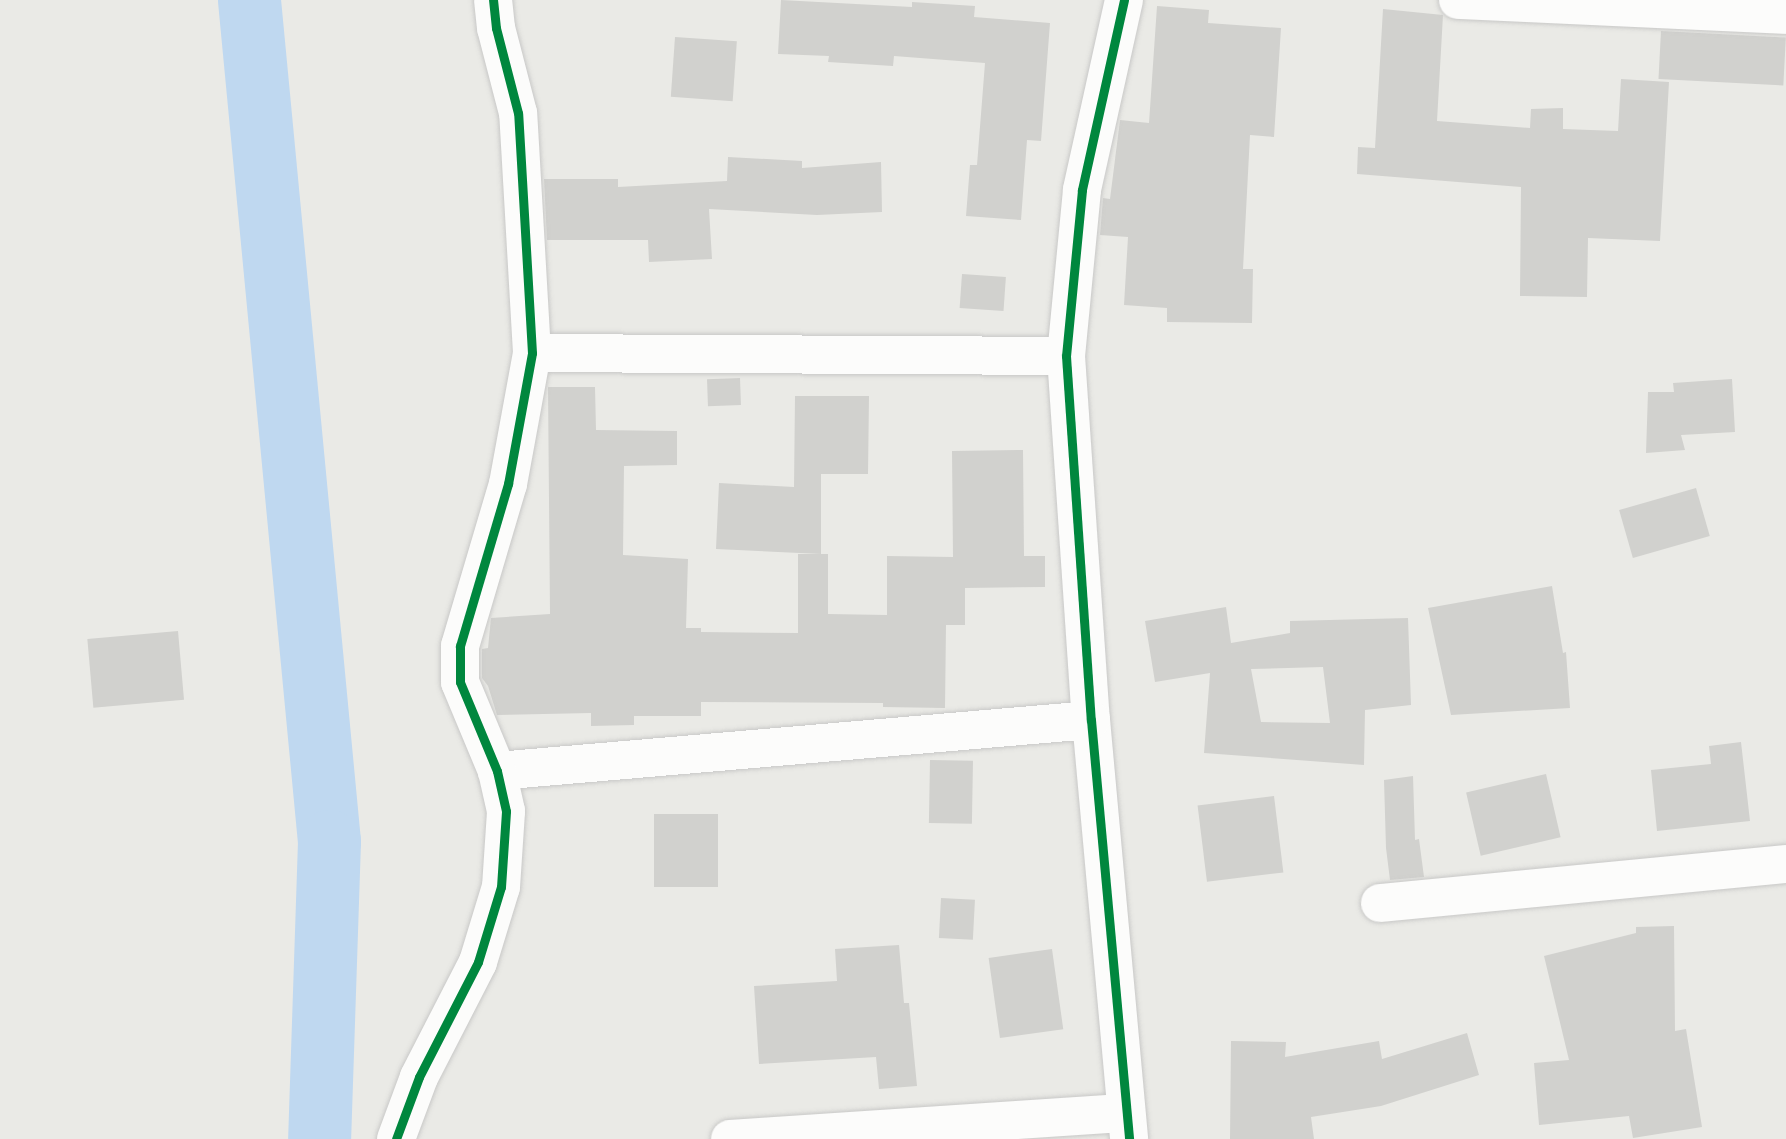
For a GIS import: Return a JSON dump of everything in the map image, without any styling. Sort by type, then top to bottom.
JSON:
[{"type":"street","points":[[396,1139],[419,1077],[478,962],[501,887],[506,811],[497,771],[460,682],[460,646],[508,485],[532,353],[518,113],[496,28],[493,0]]},
{"type":"street","points":[[1458,0],[1786,15]]},
{"type":"street","points":[[730,1139],[1127,1126],[1091,720],[1066,356],[1082,190],[1114,2]]},
{"type":"street","points":[[532,353],[1066,356]]},
{"type":"street","points":[[497,771],[1091,720]]},
{"type":"street","points":[[1380,903],[1786,864]]},
{"type":"building","points":[[781,0],[912,7],[912,2],[975,6],[974,17],[1050,23],[1041,141],[1027,140],[1021,220],[966,216],[970,165],[977,165],[985,63],[894,56],[893,66],[828,62],[829,56],[778,54]]},
{"type":"building","points":[[1157,6],[1209,10],[1208,23],[1281,28],[1274,137],[1250,135],[1243,269],[1253,269],[1252,323],[1167,322],[1167,308],[1124,305],[1128,237],[1100,235],[1103,198],[1110,199],[1120,120],[1149,123]]},
{"type":"building","points":[[1383,9],[1443,15],[1437,121],[1530,128],[1531,109],[1563,108],[1563,129],[1618,131],[1621,79],[1669,82],[1660,241],[1588,238],[1587,297],[1520,296],[1521,187],[1357,174],[1358,147],[1375,148]]},
{"type":"building","points":[[1661,31],[1786,38],[1783,85],[1658,79]]},
{"type":"building","points":[[675,37],[737,41],[733,101],[671,97]]},
{"type":"building","points":[[728,157],[802,161],[802,168],[881,162],[882,212],[817,215],[709,209],[712,259],[649,262],[648,240],[547,240],[544,179],[618,179],[618,187],[727,181]]},
{"type":"building","points":[[962,274],[1006,277],[1004,311],[960,308]]},
{"type":"building","points":[[740,378],[741,405],[708,406],[707,379]]},
{"type":"building","points":[[1732,379],[1735,432],[1681,435],[1685,450],[1646,453],[1648,392],[1674,392],[1673,383]]},
{"type":"building","points":[[548,387],[595,387],[596,430],[677,431],[677,465],[624,466],[623,555],[688,559],[686,628],[701,628],[701,632],[798,633],[798,554],[828,554],[828,614],[887,615],[887,556],[953,557],[952,451],[1023,450],[1024,556],[1045,556],[1045,587],[965,588],[965,625],[946,625],[945,708],[883,707],[883,703],[701,702],[701,716],[634,716],[634,725],[591,726],[591,713],[497,715],[488,686],[482,678],[482,649],[488,648],[491,618],[550,614]]},
{"type":"building","points":[[795,396],[869,396],[868,474],[821,474],[821,554],[716,549],[719,483],[794,487]]},
{"type":"building","points":[[1696,488],[1710,536],[1633,558],[1619,510]]},
{"type":"building","points":[[1552,586],[1563,653],[1566,652],[1570,708],[1451,715],[1428,608]]},
{"type":"building","points":[[1226,607],[1231,643],[1290,633],[1290,621],[1408,618],[1411,705],[1365,710],[1364,765],[1204,753],[1210,673],[1155,682],[1145,621]],"holes":[[[1323,667],[1330,723],[1261,722],[1251,669]]]},
{"type":"building","points":[[178,631],[184,700],[93,708],[87,639]]},
{"type":"building","points":[[1741,742],[1750,821],[1657,831],[1651,770],[1711,764],[1709,746]]},
{"type":"building","points":[[930,760],[973,761],[972,824],[929,823]]},
{"type":"building","points":[[1546,774],[1561,837],[1481,856],[1466,792]]},
{"type":"building","points":[[1413,776],[1415,840],[1419,839],[1424,877],[1390,880],[1384,780]]},
{"type":"building","points":[[1274,796],[1283,872],[1207,882],[1198,805]]},
{"type":"building","points":[[654,814],[718,814],[718,887],[654,887]]},
{"type":"building","points":[[941,898],[975,900],[973,940],[939,938]]},
{"type":"building","points":[[1674,926],[1675,1031],[1686,1029],[1702,1127],[1633,1138],[1629,1116],[1539,1125],[1534,1063],[1569,1060],[1544,956],[1636,933],[1636,927]]},
{"type":"building","points":[[899,945],[904,1003],[909,1003],[917,1086],[879,1089],[876,1057],[759,1064],[754,986],[837,981],[835,949]]},
{"type":"building","points":[[1052,949],[1063,1029],[1000,1038],[989,958]]},
{"type":"building","points":[[1467,1033],[1479,1075],[1381,1106],[1311,1117],[1314,1139],[1230,1139],[1231,1041],[1286,1042],[1285,1057],[1379,1041],[1382,1059]]},
{"type":"waterway","points":[[249,0],[329,841],[319,1139]]},
{"type":"cycle path","points":[[396,1139],[419,1077],[478,962],[501,887],[506,811],[497,771],[460,682],[460,646],[508,484],[532,353],[518,113],[496,28],[493,0]]},
{"type":"cycle path","points":[[1124,0],[1082,190],[1066,356],[1091,720],[1129,1139]]}]
